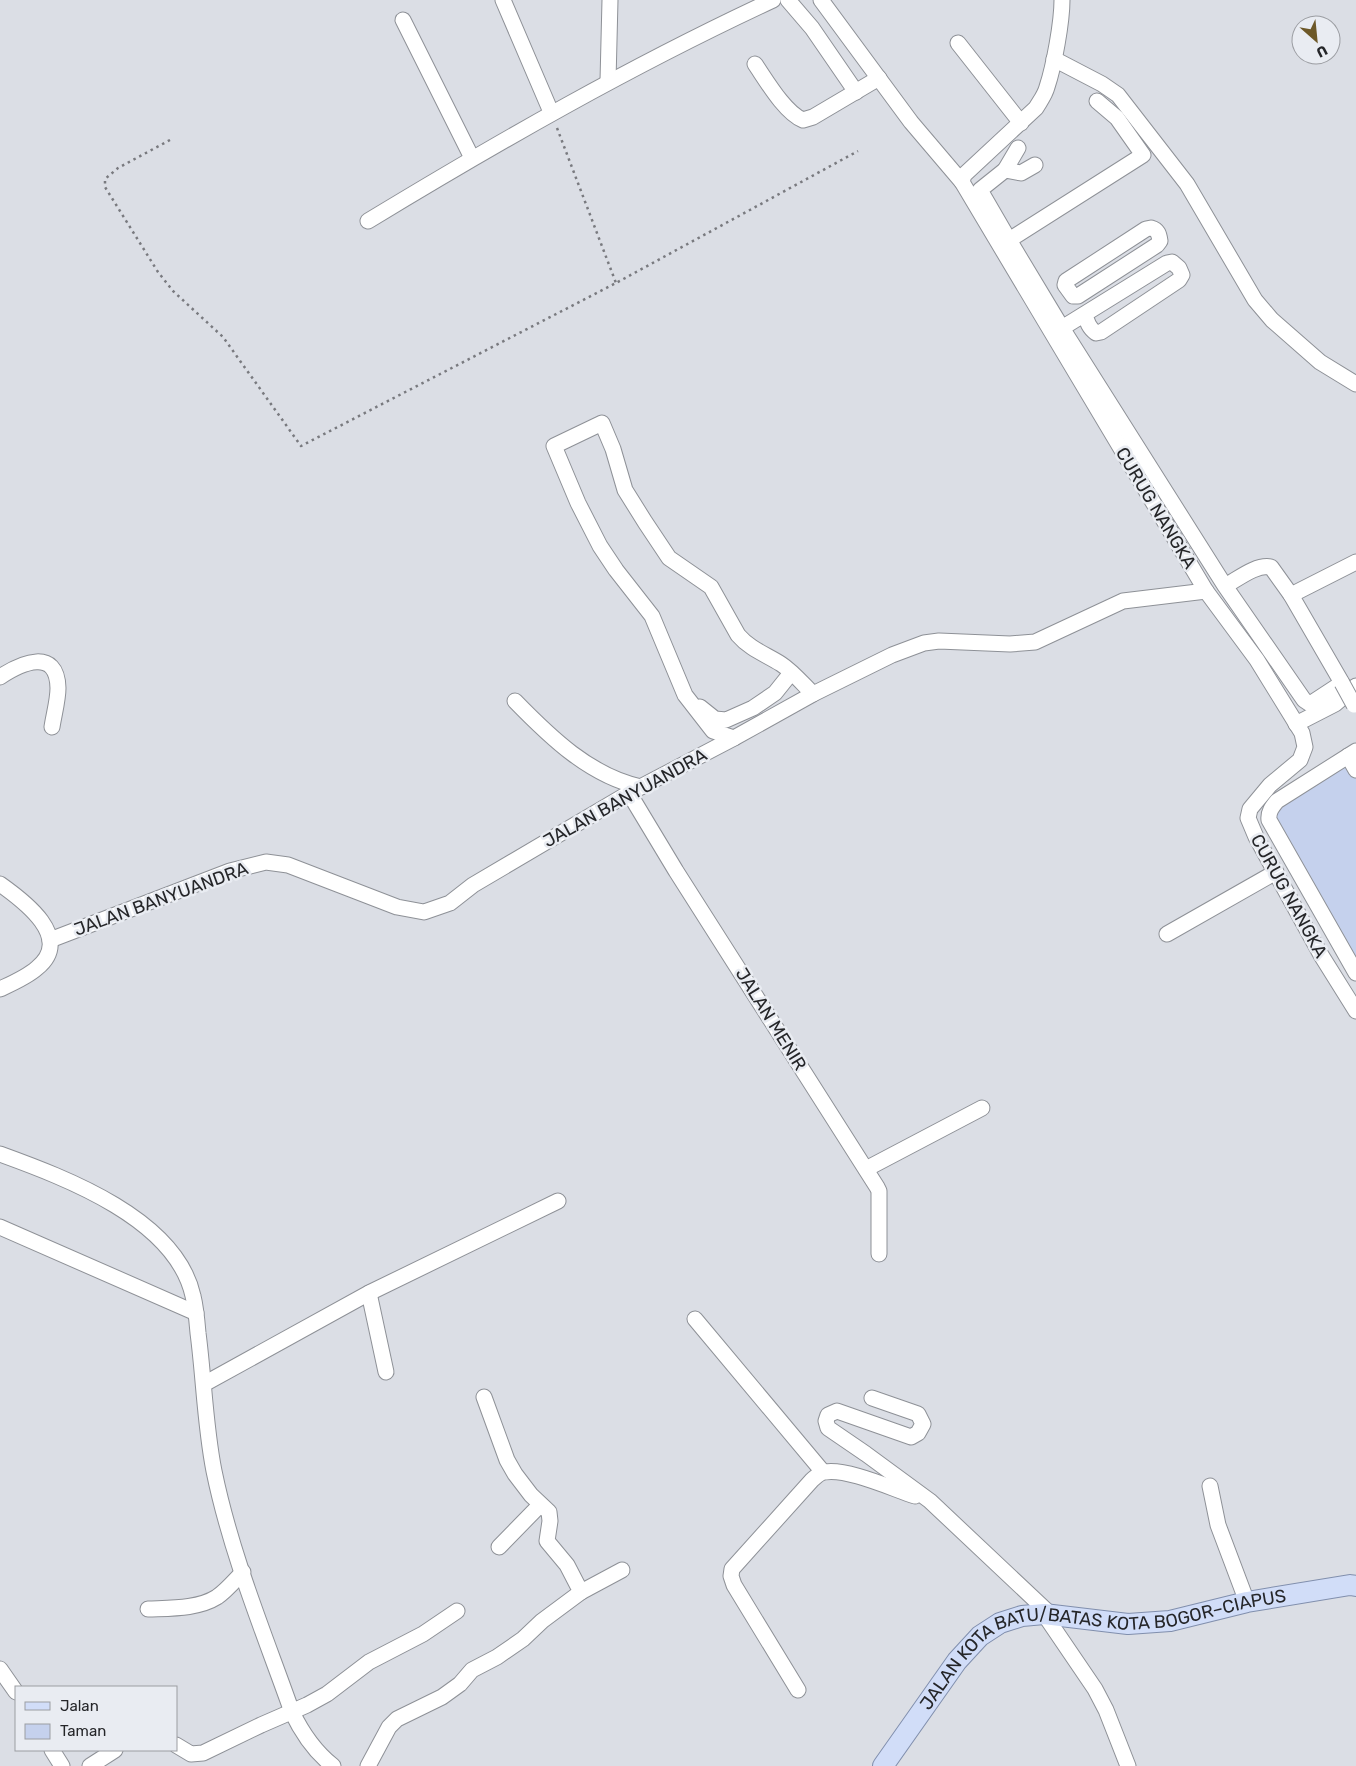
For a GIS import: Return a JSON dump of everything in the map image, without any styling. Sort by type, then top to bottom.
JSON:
[{"type":"main road","name":"JALAN KOTA BATU/BATAS KOTA BOGOR–CIAPUS","points":[[883,1766],[958,1661],[980,1636],[1000,1622],[1022,1616],[1047,1614],[1128,1624],[1170,1621],[1247,1602],[1350,1585],[1356,1586]]},
{"type":"street","points":[[503,0],[551,112]]},
{"type":"street","points":[[608,81],[610,0]]},
{"type":"street","points":[[368,221],[551,112],[724,22],[773,0]]},
{"type":"street","points":[[788,0],[812,28],[856,92]]},
{"type":"street","name":"CURUG NANGKA","points":[[821,0],[911,122],[962,182],[1206,591],[1257,660],[1296,724],[1303,738],[1305,748],[1303,756],[1265,791],[1253,804],[1248,814],[1256,837],[1321,956],[1356,1011]]},
{"type":"street","points":[[962,182],[968,172],[1036,108],[1043,96],[1047,88],[1054,59],[1062,0]]},
{"type":"street","points":[[403,20],[472,158]]},
{"type":"street","points":[[958,43],[1021,123]]},
{"type":"street","points":[[1054,59],[1102,84],[1118,95],[1187,184],[1255,300],[1272,320],[1320,362],[1356,384]]},
{"type":"street","points":[[755,64],[794,116],[803,120],[812,117],[879,78]]},
{"type":"street","points":[[1009,240],[1143,156],[1117,118],[1097,102]]},
{"type":"street","points":[[1018,148],[1006,170],[980,190],[1062,328],[1225,586],[1307,703],[1310,704],[1349,684]]},
{"type":"street","points":[[1006,170],[1021,173],[1035,165]]},
{"type":"street","points":[[1151,228],[1158,232],[1160,241],[1157,245],[1078,296],[1073,296],[1065,285],[1066,281],[1099,259],[1146,229],[1151,228]]},
{"type":"street","points":[[1099,259],[1105,278],[1114,296],[1132,311]]},
{"type":"street","points":[[1062,328],[1167,263],[1172,262],[1176,264],[1182,272],[1179,280],[1101,332],[1096,333],[1089,326],[1085,314]]},
{"type":"street","points":[[734,738],[713,731],[685,695],[652,616],[600,546],[578,503],[554,446],[602,423],[613,449],[625,490],[669,558],[711,587],[743,642],[782,664],[809,690]]},
{"type":"street","points":[[1291,595],[1356,562]]},
{"type":"street","points":[[1225,586],[1258,568],[1271,567],[1349,684],[1355,706]]},
{"type":"street","name":"JALAN BANYUANDRA","points":[[50,940],[230,871],[266,862],[288,865],[397,907],[424,912],[450,903],[473,885],[635,790],[734,738],[809,690],[892,654],[924,643],[939,641],[1010,644],[1035,642],[1123,601],[1206,591]]},
{"type":"street","points":[[0,677],[32,662],[44,661],[51,667],[56,674],[58,688],[52,727]]},
{"type":"street","points":[[685,695],[716,719],[726,720],[753,708],[775,693],[791,673]]},
{"type":"street","points":[[1296,724],[1335,704],[1349,684]]},
{"type":"street","points":[[775,693],[809,690]]},
{"type":"street","points":[[515,701],[545,732],[599,772],[635,790]]},
{"type":"street","points":[[1356,770],[1352,753],[1278,801],[1270,810],[1269,817],[1301,878],[1356,973]]},
{"type":"street","name":"JALAN MENIR","points":[[635,790],[676,871],[866,1169],[878,1192],[879,1254]]},
{"type":"street","points":[[1167,934],[1276,872]]},
{"type":"street","points":[[0,884],[22,899],[33,910],[47,931],[50,940],[49,952],[38,968],[0,989]]},
{"type":"street","points":[[866,1169],[982,1108]]},
{"type":"street","points":[[0,1154],[62,1177],[108,1202],[154,1233],[167,1246],[176,1259],[193,1295],[213,1467],[242,1572],[292,1712],[302,1733],[313,1747],[333,1766]]},
{"type":"street","points":[[204,1384],[368,1293],[558,1201]]},
{"type":"street","points":[[0,1227],[196,1313]]},
{"type":"street","points":[[368,1293],[386,1372]]},
{"type":"street","points":[[694,1319],[823,1472]]},
{"type":"street","points":[[484,1398],[514,1474],[550,1515],[547,1542],[566,1565],[581,1592]]},
{"type":"street","points":[[872,1398],[918,1414],[924,1424],[918,1433],[911,1437],[837,1412],[828,1414],[826,1425],[930,1501],[1047,1614],[1106,1710],[1128,1766]]},
{"type":"street","points":[[798,1690],[734,1585],[731,1573],[739,1560],[812,1480],[823,1472],[840,1472],[876,1482],[930,1501]]},
{"type":"street","points":[[1210,1486],[1218,1526],[1247,1602]]},
{"type":"street","points":[[499,1547],[540,1505]]},
{"type":"street","points":[[368,1766],[389,1727],[397,1719],[442,1697],[460,1684],[472,1670],[497,1657],[523,1639],[581,1592],[622,1570]]},
{"type":"street","points":[[148,1609],[186,1607],[208,1601],[218,1596],[242,1572]]},
{"type":"street","points":[[178,1746],[191,1754],[203,1753],[292,1712],[322,1697],[369,1662],[423,1634],[457,1611]]},
{"type":"street","points":[[0,1669],[15,1691]]},
{"type":"street","points":[[53,1751],[62,1766]]},
{"type":"street","points":[[90,1766],[113,1751]]},
{"type":"path","points":[[551,112],[616,283]]},
{"type":"path","points":[[170,140],[118,168],[105,178],[105,187],[158,272],[174,291],[223,337],[301,446],[616,283],[858,151]]},
{"type":"green space","points":[[1356,749],[1356,959],[1265,810]]}]
